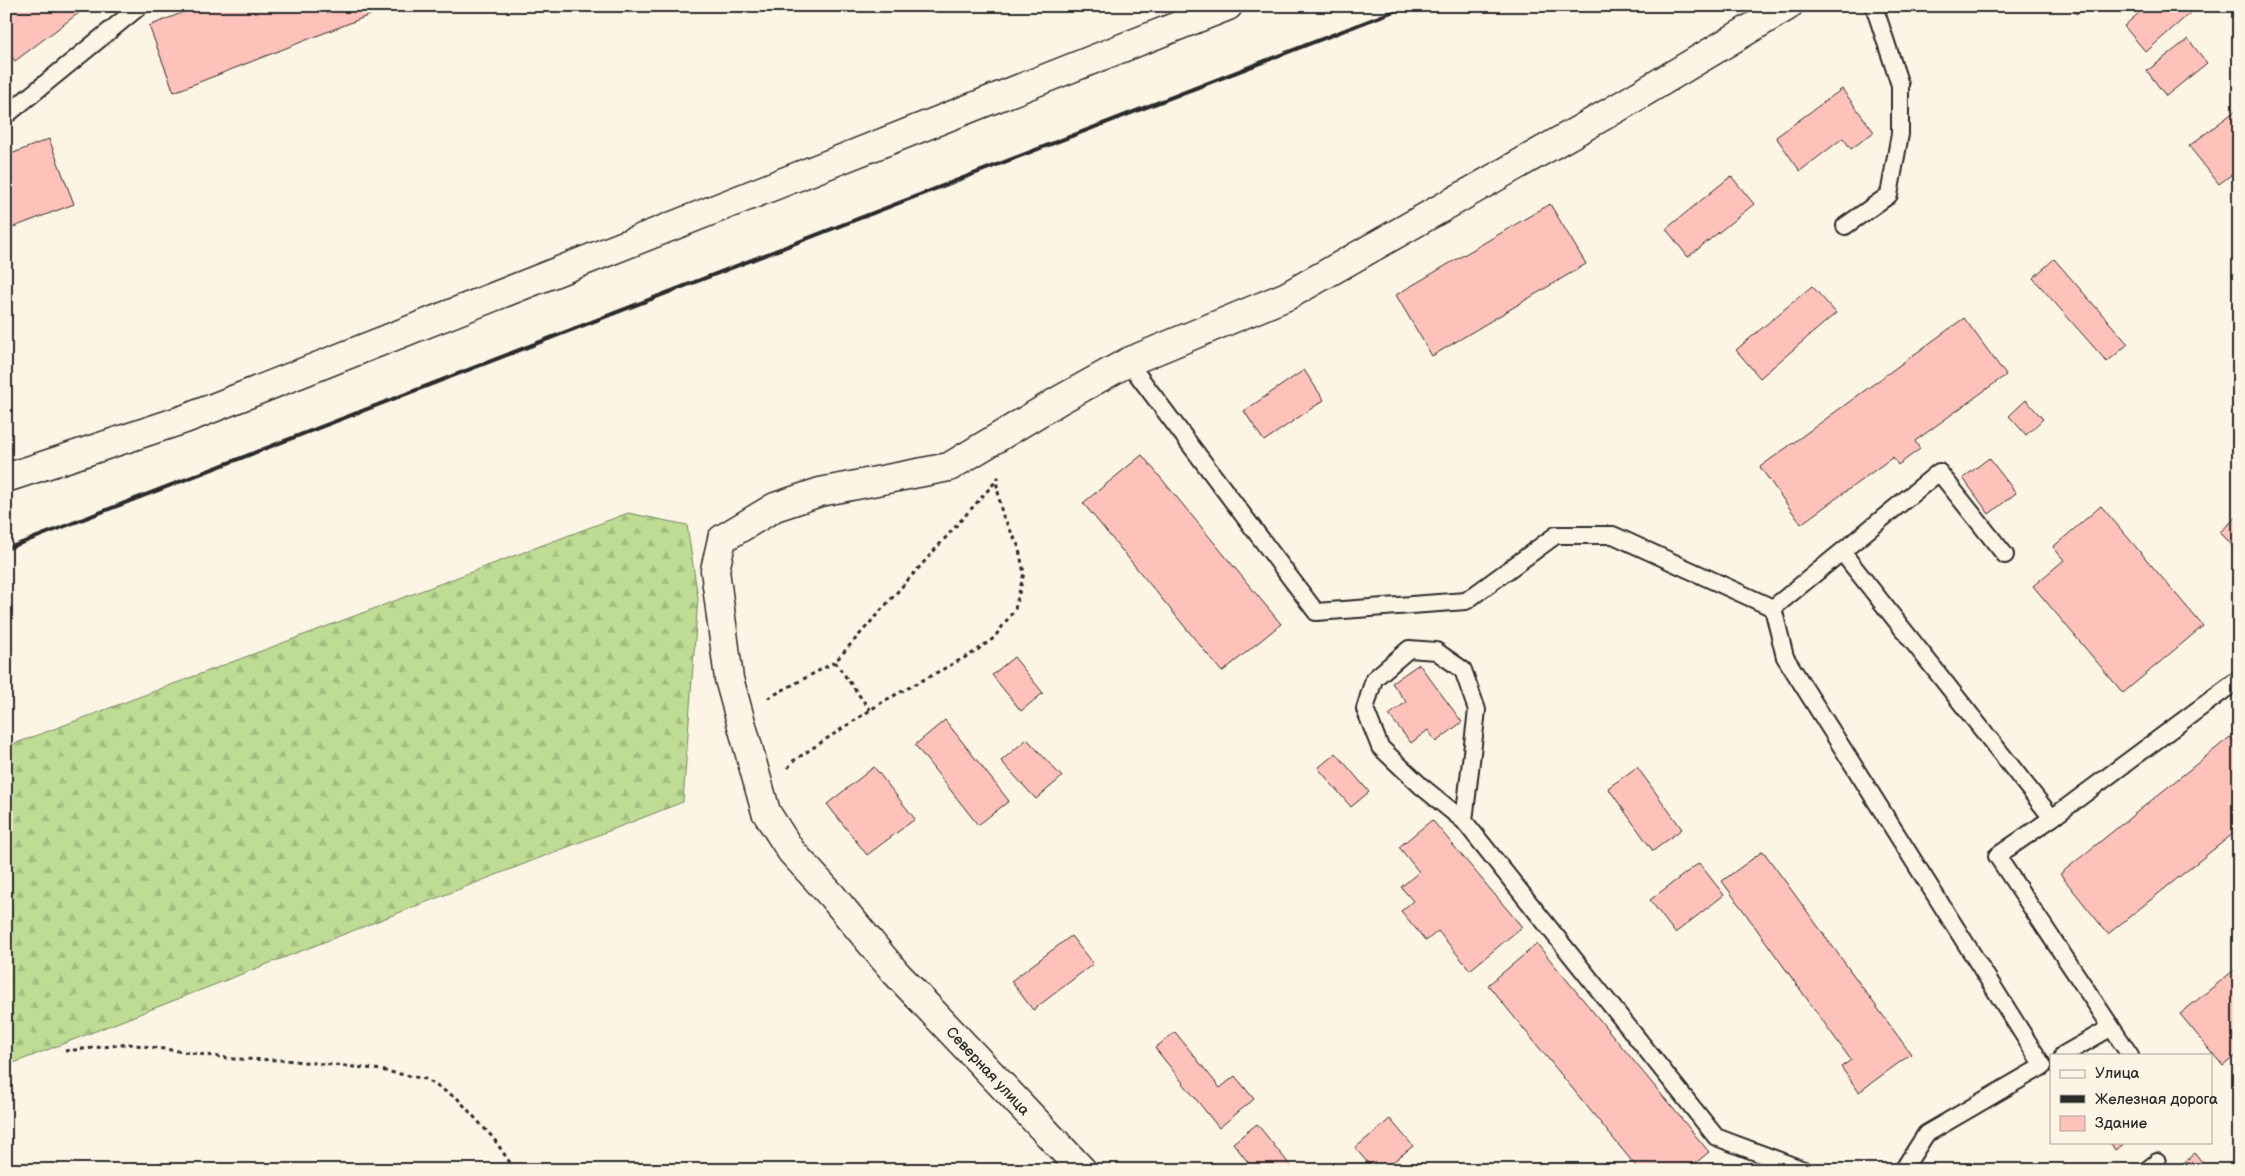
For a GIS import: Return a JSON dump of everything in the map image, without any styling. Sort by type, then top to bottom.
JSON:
[{"type":"street","points":[[6,478],[185,419],[1228,6]]},
{"type":"street","name":"Северная улица","points":[[1082,1170],[895,972],[832,896],[791,851],[766,812],[729,679],[720,621],[715,570],[722,539],[776,507],[820,492],[949,467],[1058,401],[1128,362],[1287,296],[1619,107],[1788,6]]},
{"type":"lane","points":[[7,113],[140,6]]},
{"type":"lane","points":[[1845,226],[1889,195],[1900,134],[1900,86],[1874,6]]},
{"type":"lane","points":[[1128,362],[1316,612],[1466,601],[1556,535],[1613,535],[1773,608]]},
{"type":"lane","points":[[1773,608],[1939,472],[2005,555]]},
{"type":"lane","points":[[1842,552],[2052,818]]},
{"type":"lane","points":[[1773,608],[1785,657],[2047,1063],[1926,1134],[1903,1170]]},
{"type":"lane","points":[[1464,821],[1477,710],[1463,670],[1436,651],[1409,649],[1374,679],[1365,709],[1380,747],[1420,786],[1464,821],[1716,1138],[1804,1170]]},
{"type":"lane","points":[[2129,1054],[2110,1028],[1997,856],[2052,818],[2239,679]]},
{"type":"lane","points":[[2065,1054],[2110,1028]]},
{"type":"path","points":[[744,736],[770,696],[835,662],[1002,473]]},
{"type":"path","points":[[766,812],[777,783],[793,761],[870,710],[972,653],[994,638],[1014,608],[1024,573],[1018,544],[1002,514],[996,480]]},
{"type":"path","points":[[835,662],[870,710]]},
{"type":"path","points":[[65,1051],[129,1044],[234,1059],[284,1060],[375,1070],[425,1079],[458,1099],[494,1139],[515,1170]]},
{"type":"green space","points":[[628,513],[687,525],[698,598],[683,802],[6,1066],[6,747]]},
{"type":"building","points":[[6,6],[88,6],[15,61],[6,50]]},
{"type":"building","points":[[199,6],[393,6],[174,92],[149,26]]},
{"type":"building","points":[[2070,6],[2086,6],[2076,14]]},
{"type":"building","points":[[2147,6],[2184,6],[2190,13],[2146,52],[2124,26]]},
{"type":"building","points":[[2188,39],[2207,63],[2166,96],[2147,71]]},
{"type":"building","points":[[1842,89],[1874,132],[1851,149],[1843,138],[1800,171],[1776,137]]},
{"type":"building","points":[[2239,108],[2239,169],[2219,184],[2189,146]]},
{"type":"building","points":[[49,139],[74,204],[6,230],[6,156]]},
{"type":"building","points":[[1731,176],[1754,204],[1688,257],[1666,229]]},
{"type":"building","points":[[1550,204],[1586,264],[1432,356],[1396,295]]},
{"type":"building","points":[[2054,259],[2128,344],[2107,362],[2033,278]]},
{"type":"building","points":[[1812,286],[1836,313],[1760,378],[1736,350]]},
{"type":"building","points":[[1964,318],[2006,375],[1915,441],[1920,449],[1898,465],[1893,457],[1801,524],[1760,467]]},
{"type":"building","points":[[1304,370],[1324,400],[1264,441],[1244,411]]},
{"type":"building","points":[[2026,400],[2043,419],[2026,435],[2009,416]]},
{"type":"building","points":[[1142,455],[1281,624],[1222,672],[1083,503]]},
{"type":"building","points":[[1989,458],[2016,493],[1989,514],[1963,478]]},
{"type":"building","points":[[2101,506],[2203,626],[2123,693],[2033,586],[2064,560],[2053,547]]},
{"type":"building","points":[[2239,515],[2239,553],[2220,532]]},
{"type":"building","points":[[1014,657],[1043,693],[1021,711],[992,675]]},
{"type":"building","points":[[1419,664],[1462,722],[1436,742],[1428,730],[1411,743],[1389,715],[1406,702],[1392,683]]},
{"type":"building","points":[[945,720],[1009,801],[978,825],[915,745]]},
{"type":"building","points":[[2230,737],[2239,747],[2239,829],[2108,934],[2060,874]]},
{"type":"building","points":[[1027,739],[1062,777],[1036,799],[1001,761]]},
{"type":"building","points":[[1336,753],[1369,792],[1351,807],[1318,768]]},
{"type":"building","points":[[874,767],[915,819],[867,855],[827,804]]},
{"type":"building","points":[[1637,767],[1682,829],[1653,851],[1608,788]]},
{"type":"building","points":[[1432,820],[1522,927],[1470,970],[1438,931],[1426,941],[1401,911],[1413,901],[1401,887],[1419,872],[1399,847]]},
{"type":"building","points":[[1763,851],[1911,1054],[1859,1092],[1841,1067],[1851,1060],[1722,881]]},
{"type":"building","points":[[1699,863],[1724,895],[1675,933],[1650,900]]},
{"type":"building","points":[[1071,936],[1093,964],[1033,1010],[1011,981]]},
{"type":"building","points":[[1537,944],[1709,1152],[1687,1170],[1639,1170],[1488,985]]},
{"type":"building","points":[[2239,966],[2239,1053],[2223,1066],[2180,1014]]},
{"type":"building","points":[[1175,1032],[1220,1088],[1235,1076],[1254,1099],[1219,1128],[1155,1048]]},
{"type":"building","points":[[1390,1119],[1413,1146],[1383,1170],[1374,1170],[1355,1148]]},
{"type":"building","points":[[1257,1124],[1294,1170],[1254,1170],[1233,1143]]},
{"type":"building","points":[[2111,1144],[2124,1144],[2115,1150]]},
{"type":"building","points":[[2195,1153],[2208,1170],[2175,1170]]},
{"type":"railway","points":[[6,549],[1407,6]]}]
